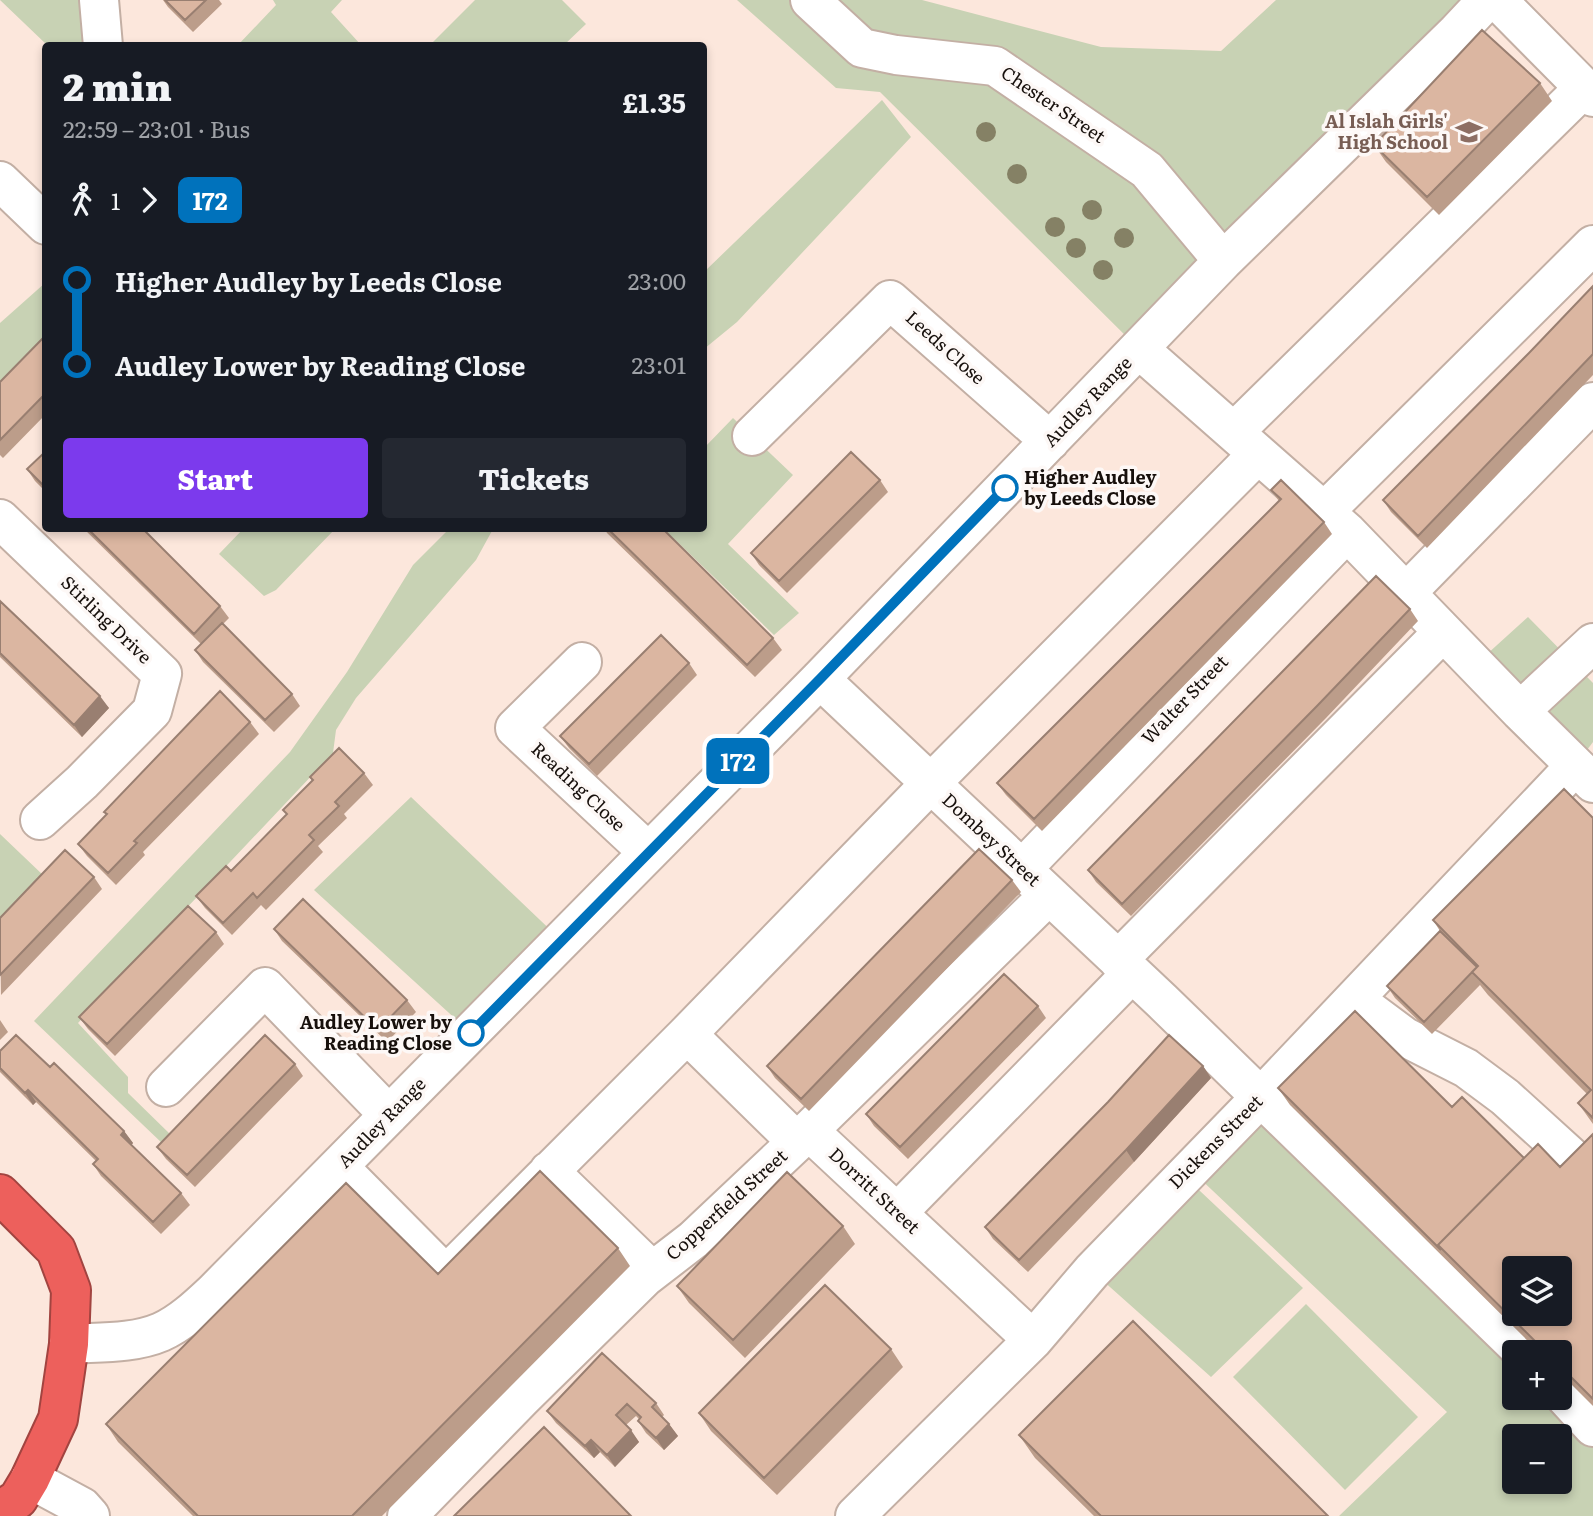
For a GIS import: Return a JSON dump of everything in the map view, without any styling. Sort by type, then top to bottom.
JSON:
[{"type":"highway","points":[[0,1194],[56,1250],[71,1290],[69,1344],[58,1419],[16,1496]]},
{"type":"street","points":[[99,0],[103,42]]},
{"type":"street","name":"Chester Street","points":[[810,0],[862,48],[896,55],[995,66],[1147,170],[1223,261]]},
{"type":"street","name":"Audley Range","points":[[69,1344],[129,1340],[161,1332],[187,1316],[253,1255],[820,679],[1223,261],[1457,32],[1486,0]]},
{"type":"street","points":[[339,1167],[446,1275],[687,1034],[931,783],[1246,443],[1588,92],[1497,0]]},
{"type":"street","points":[[0,181],[42,221]]},
{"type":"street","name":"Walter Street","points":[[1022,869],[1336,522],[1593,244]]},
{"type":"street","name":"Leeds Close","points":[[752,436],[890,300],[1050,441]]},
{"type":"street","points":[[1139,349],[1336,522],[1584,775]]},
{"type":"street","points":[[1406,593],[1593,402]]},
{"type":"street","name":"Stirling Drive","points":[[0,519],[162,674],[152,711],[40,820]]},
{"type":"street","points":[[898,1212],[1125,966],[1443,632]]},
{"type":"street","points":[[1508,699],[1584,651]]},
{"type":"street","name":"Reading Close","points":[[582,662],[515,728],[648,852]]},
{"type":"street","name":"Dombey Street","points":[[820,679],[1162,1001],[1512,1340]]},
{"type":"street","name":"Dickens Street","points":[[855,1516],[1033,1340],[1092,1271],[1547,796],[1584,775]]},
{"type":"street","name":"Copperfield Street","points":[[407,1516],[651,1270],[693,1240],[1049,895]]},
{"type":"street","points":[[166,1087],[265,987],[389,1115]]},
{"type":"street","points":[[1354,999],[1405,1037],[1476,1076],[1521,1110],[1570,1156]]},
{"type":"street","name":"Dorritt Street","points":[[687,1034],[803,1136],[898,1212],[1033,1340]]},
{"type":"street","points":[[549,1171],[651,1270]]},
{"type":"street","points":[[1572,1405],[1593,1427]]},
{"type":"street","points":[[16,1496],[82,1507],[90,1516]]},
{"type":"green space","points":[[0,0],[100,0],[104,42],[44,42]]},
{"type":"green space","points":[[273,0],[342,0],[331,12],[358,42],[241,42],[276,5]]},
{"type":"green space","points":[[475,0],[562,0],[586,24],[567,42],[433,42]]},
{"type":"green space","points":[[737,0],[922,0],[1101,47],[1221,51],[1276,0],[1486,0],[1139,349],[880,92],[836,88]]},
{"type":"green space","points":[[882,100],[911,137],[737,322],[707,347],[707,269]]},
{"type":"green space","points":[[42,286],[42,348],[0,393],[0,323]]},
{"type":"green space","points":[[733,418],[793,475],[728,544],[799,613],[774,635],[667,532],[707,532],[707,445]]},
{"type":"green space","points":[[240,532],[332,532],[276,590],[264,596],[219,554]]},
{"type":"green space","points":[[446,532],[491,532],[476,560],[356,698],[336,730],[333,753],[78,1023],[128,1077],[128,1093],[172,1136],[163,1144],[34,1021],[290,752],[347,672],[413,565]]},
{"type":"green space","points":[[1528,617],[1593,683],[1593,742],[1575,766],[1475,665]]},
{"type":"green space","points":[[411,797],[561,940],[471,1033],[314,890]]},
{"type":"green space","points":[[0,834],[44,876],[0,923]]},
{"type":"green space","points":[[1255,1107],[1502,1342],[1502,1410],[1571,1410],[1593,1433],[1593,1516],[1339,1516],[1447,1412],[1194,1173]]},
{"type":"green space","points":[[1183,1175],[1303,1288],[1211,1377],[1092,1271]]},
{"type":"green space","points":[[1306,1304],[1418,1417],[1345,1490],[1233,1377]]},
{"type":"building","points":[[165,0],[206,0],[185,20]]},
{"type":"building","name":"Al Islah Girls' High School","points":[[1482,30],[1540,83],[1427,197],[1374,145]]},
{"type":"building","points":[[1593,286],[1593,354],[1418,536],[1383,500]]},
{"type":"building","points":[[42,339],[42,397],[0,440],[0,382]]},
{"type":"building","points":[[851,452],[880,480],[779,581],[751,553]]},
{"type":"building","points":[[42,455],[42,484],[27,469]]},
{"type":"building","points":[[1281,480],[1324,522],[1034,819],[997,783],[1281,499],[1271,490]]},
{"type":"building","points":[[91,532],[146,532],[220,606],[194,634]]},
{"type":"building","points":[[611,532],[666,532],[773,638],[747,665]]},
{"type":"building","points":[[1376,576],[1410,609],[1122,904],[1088,870]]},
{"type":"building","points":[[0,601],[100,696],[74,725],[0,653]]},
{"type":"building","points":[[222,623],[292,694],[265,720],[195,650]]},
{"type":"building","points":[[661,635],[689,663],[589,764],[560,736]]},
{"type":"building","points":[[220,691],[250,722],[134,841],[137,843],[108,873],[78,844],[107,814],[104,812]]},
{"type":"building","points":[[339,748],[364,773],[335,802],[339,806],[309,835],[314,840],[257,898],[253,893],[223,923],[196,896],[226,866],[231,871],[287,814],[283,810],[313,780],[310,777]]},
{"type":"building","points":[[1564,789],[1593,818],[1593,1118],[1578,1103],[1591,1090],[1472,972],[1478,966],[1433,920]]},
{"type":"building","points":[[979,849],[1012,880],[801,1099],[767,1066]]},
{"type":"building","points":[[65,850],[94,877],[0,975],[0,918]]},
{"type":"building","points":[[303,899],[407,1000],[378,1030],[274,929]]},
{"type":"building","points":[[188,906],[216,932],[107,1044],[79,1017]]},
{"type":"building","points":[[1440,931],[1477,967],[1424,1022],[1387,986]]},
{"type":"building","points":[[1004,974],[1038,1006],[900,1147],[866,1114]]},
{"type":"building","points":[[1355,1011],[1452,1107],[1462,1097],[1524,1158],[1438,1245],[1441,1250],[1278,1088]]},
{"type":"building","points":[[16,1035],[50,1067],[54,1063],[124,1131],[121,1135],[181,1193],[153,1222],[93,1164],[98,1159],[28,1090],[25,1093],[0,1068],[0,1051]]},
{"type":"building","points":[[265,1035],[295,1064],[187,1175],[157,1147]]},
{"type":"building","points":[[1169,1035],[1203,1066],[1019,1260],[985,1227],[1108,1102]]},
{"type":"building","points":[[1593,1134],[1593,1399],[1572,1378],[1572,1340],[1534,1340],[1520,1326],[1572,1326],[1572,1256],[1502,1256],[1502,1308],[1438,1245],[1538,1144],[1560,1167]]},
{"type":"building","points":[[540,1171],[618,1248],[352,1516],[198,1516],[106,1424],[346,1183],[438,1274]]},
{"type":"building","points":[[787,1172],[843,1226],[733,1340],[677,1286]]},
{"type":"building","points":[[825,1285],[891,1349],[764,1478],[699,1413]]},
{"type":"building","points":[[1133,1321],[1328,1516],[1101,1516],[1019,1435]]},
{"type":"building","points":[[602,1353],[656,1403],[652,1407],[669,1424],[656,1438],[638,1421],[641,1417],[627,1404],[616,1415],[631,1430],[607,1455],[591,1440],[585,1446],[547,1411]]},
{"type":"building","points":[[544,1427],[631,1516],[454,1516]]},
{"type":"bus line","name":"172","points":[[471,1033],[1005,488]]},
{"type":"place","name":"Al Islah Girls' High School","points":[[1469,132]]},
{"type":"place","name":"Higher Audley by Leeds Close","points":[[1005,488]]},
{"type":"place","name":"Audley Lower by Reading Close","points":[[471,1033]]}]
